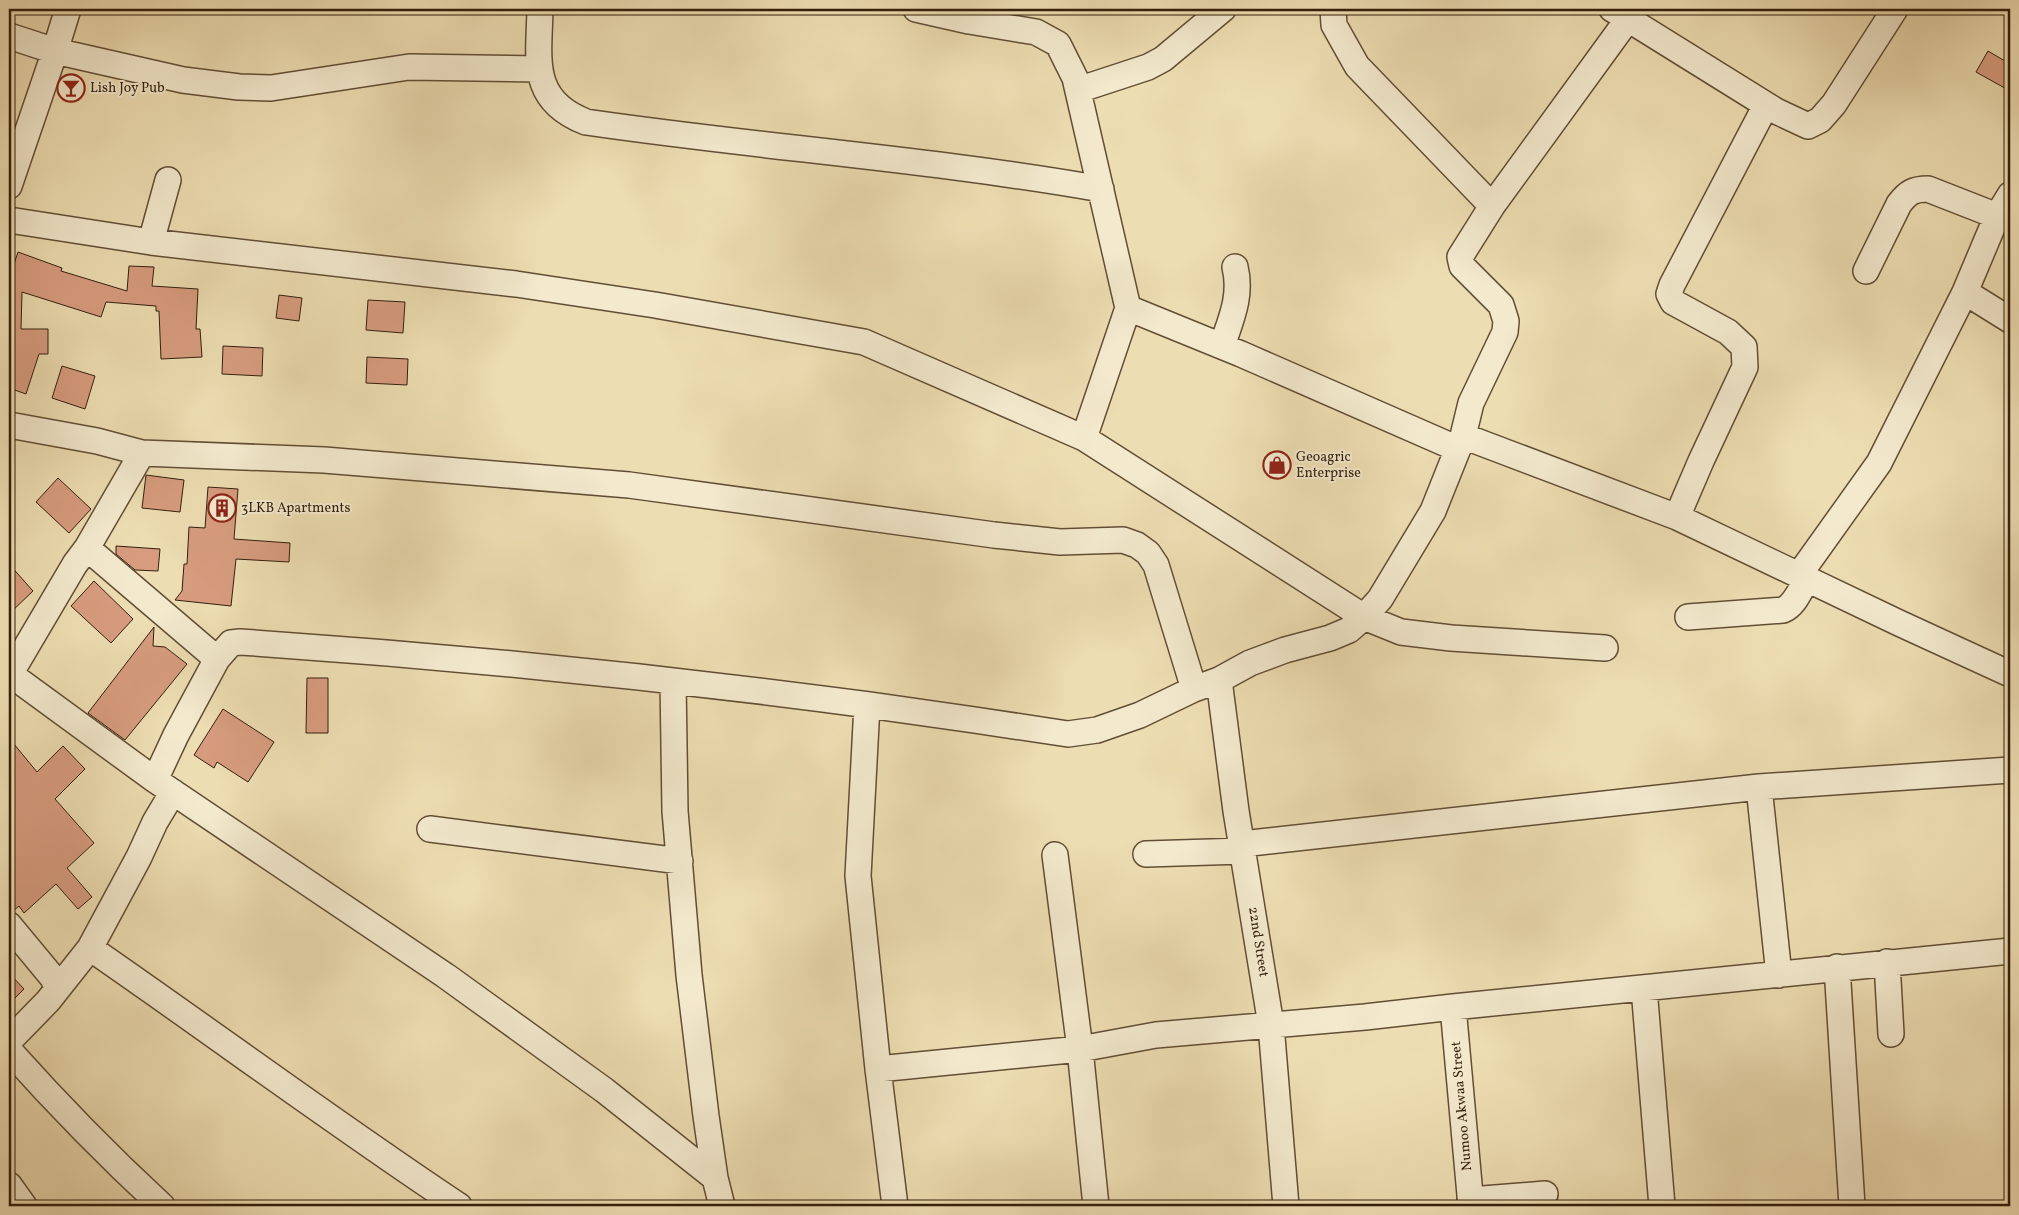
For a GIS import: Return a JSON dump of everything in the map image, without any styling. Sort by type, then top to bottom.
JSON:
[{"type":"street","points":[[9,186],[68,9]]},
{"type":"street","points":[[540,9],[539,69],[549,96],[558,106],[572,116],[586,122],[690,137],[1017,174],[1101,189]]},
{"type":"street","points":[[916,9],[969,15],[1036,32],[1058,44],[1076,78],[1128,308],[1084,438]]},
{"type":"street","points":[[1078,90],[1148,67],[1163,59],[1223,9]]},
{"type":"street","points":[[1333,9],[1334,25],[1358,66],[1492,206]]},
{"type":"street","points":[[9,1041],[48,1001],[90,948],[139,857],[155,822],[176,735],[217,659],[231,643],[240,642],[543,667],[867,704],[1068,734],[1097,730],[1140,715],[1194,689],[1219,680],[1250,663],[1284,650],[1330,638],[1349,630],[1380,599],[1433,511],[1460,443],[1471,403],[1504,332],[1506,321],[1501,305],[1462,266],[1460,258],[1492,206],[1620,14],[1766,105],[1808,126],[1820,120],[1834,104],[1895,9]]},
{"type":"street","points":[[9,36],[55,51],[183,80],[239,87],[270,88],[409,67],[539,69]]},
{"type":"street","points":[[1677,517],[1700,461],[1745,367],[1744,347],[1728,332],[1673,302],[1669,294],[1766,105]]},
{"type":"street","points":[[151,242],[168,180]]},
{"type":"street","points":[[1866,271],[1899,204],[1906,194],[1916,189],[1928,189],[1997,216]]},
{"type":"street","points":[[1688,617],[1783,610],[1794,602],[1803,577],[1879,463],[1965,292],[1997,216],[2010,195]]},
{"type":"street","points":[[9,220],[151,242],[516,284],[655,305],[864,342],[1084,438],[1364,617],[1401,632],[1451,638],[1605,648]]},
{"type":"street","points":[[1222,346],[1239,292],[1239,280],[1235,267]]},
{"type":"street","points":[[1965,292],[2010,320]]},
{"type":"street","points":[[1128,308],[1460,443],[1677,517],[2010,674]]},
{"type":"street","points":[[9,425],[97,440],[142,453],[324,460],[619,484],[994,536],[1060,542],[1123,540],[1137,545],[1148,553],[1156,565],[1194,689]]},
{"type":"street","points":[[142,453],[87,548],[12,665],[164,786],[446,976],[604,1090],[715,1178]]},
{"type":"street","points":[[87,548],[217,659]]},
{"type":"street","name":"22nd Street","points":[[1219,680],[1242,848],[1271,1025],[1286,1206]]},
{"type":"street","points":[[673,682],[675,811],[689,975],[706,1116],[715,1178],[722,1206]]},
{"type":"street","points":[[867,704],[858,876],[878,1069],[895,1206]]},
{"type":"street","points":[[1146,854],[1242,848],[1759,787],[2010,770]]},
{"type":"street","points":[[1759,787],[1779,975]]},
{"type":"street","points":[[430,829],[680,861]]},
{"type":"street","points":[[1056,855],[1080,1049],[1096,1206]]},
{"type":"street","points":[[9,925],[53,978],[57,988]]},
{"type":"street","points":[[90,948],[220,1038],[401,1168],[459,1206]]},
{"type":"street","points":[[878,1069],[1080,1049],[1156,1035],[1366,1017],[2010,950]]},
{"type":"street","points":[[1887,962],[1891,1034]]},
{"type":"street","points":[[1838,967],[1852,1206]]},
{"type":"street","points":[[1644,988],[1662,1206]]},
{"type":"street","name":"Numoo Akwaa Street","points":[[1453,1007],[1470,1203]]},
{"type":"street","points":[[9,1050],[109,1158],[162,1206]]},
{"type":"street","points":[[9,1185],[24,1206]]},
{"type":"street","points":[[1470,1203],[1544,1194]]},
{"type":"building","points":[[1988,51],[2010,64],[2010,91],[1976,72]]},
{"type":"building","points":[[18,252],[62,268],[61,271],[127,291],[129,266],[154,267],[152,286],[198,289],[196,329],[200,329],[202,357],[161,359],[159,311],[156,311],[156,306],[106,302],[101,317],[22,292],[21,329],[48,329],[48,354],[39,354],[26,394],[9,388],[9,279]]},
{"type":"building","points":[[279,295],[302,298],[299,321],[276,318]]},
{"type":"building","points":[[368,300],[405,302],[403,333],[366,330]]},
{"type":"building","points":[[223,346],[263,348],[262,376],[222,374]]},
{"type":"building","points":[[367,357],[408,359],[407,385],[366,383]]},
{"type":"building","points":[[62,366],[95,376],[85,409],[52,398]]},
{"type":"building","points":[[146,475],[184,480],[180,512],[142,508]]},
{"type":"building","points":[[58,478],[91,509],[69,533],[36,502]]},
{"type":"building","points":[[208,487],[238,489],[234,539],[290,543],[289,562],[236,559],[231,606],[175,600],[182,591],[184,564],[187,564],[189,527],[205,528]]},
{"type":"building","points":[[116,546],[160,549],[158,571],[135,570],[116,554]]},
{"type":"building","points":[[9,564],[33,591],[9,614]]},
{"type":"building","points":[[94,581],[133,619],[111,643],[71,606]]},
{"type":"building","points":[[154,627],[153,646],[165,647],[187,664],[125,740],[88,713]]},
{"type":"building","points":[[307,678],[328,678],[328,733],[306,733]]},
{"type":"building","points":[[223,709],[274,742],[248,782],[217,762],[214,768],[194,755]]},
{"type":"building","points":[[9,738],[37,772],[63,746],[85,769],[55,799],[94,843],[67,868],[92,897],[78,909],[56,884],[24,913],[19,906],[13,911],[9,911]]},
{"type":"building","points":[[9,973],[24,989],[9,1004]]},
{"type":"place","name":"Lish Joy Pub","points":[[71,88]]},
{"type":"place","name":"Geoagric Enterprise","points":[[1277,465]]},
{"type":"place","name":"3LKB Apartments","points":[[222,508]]}]
